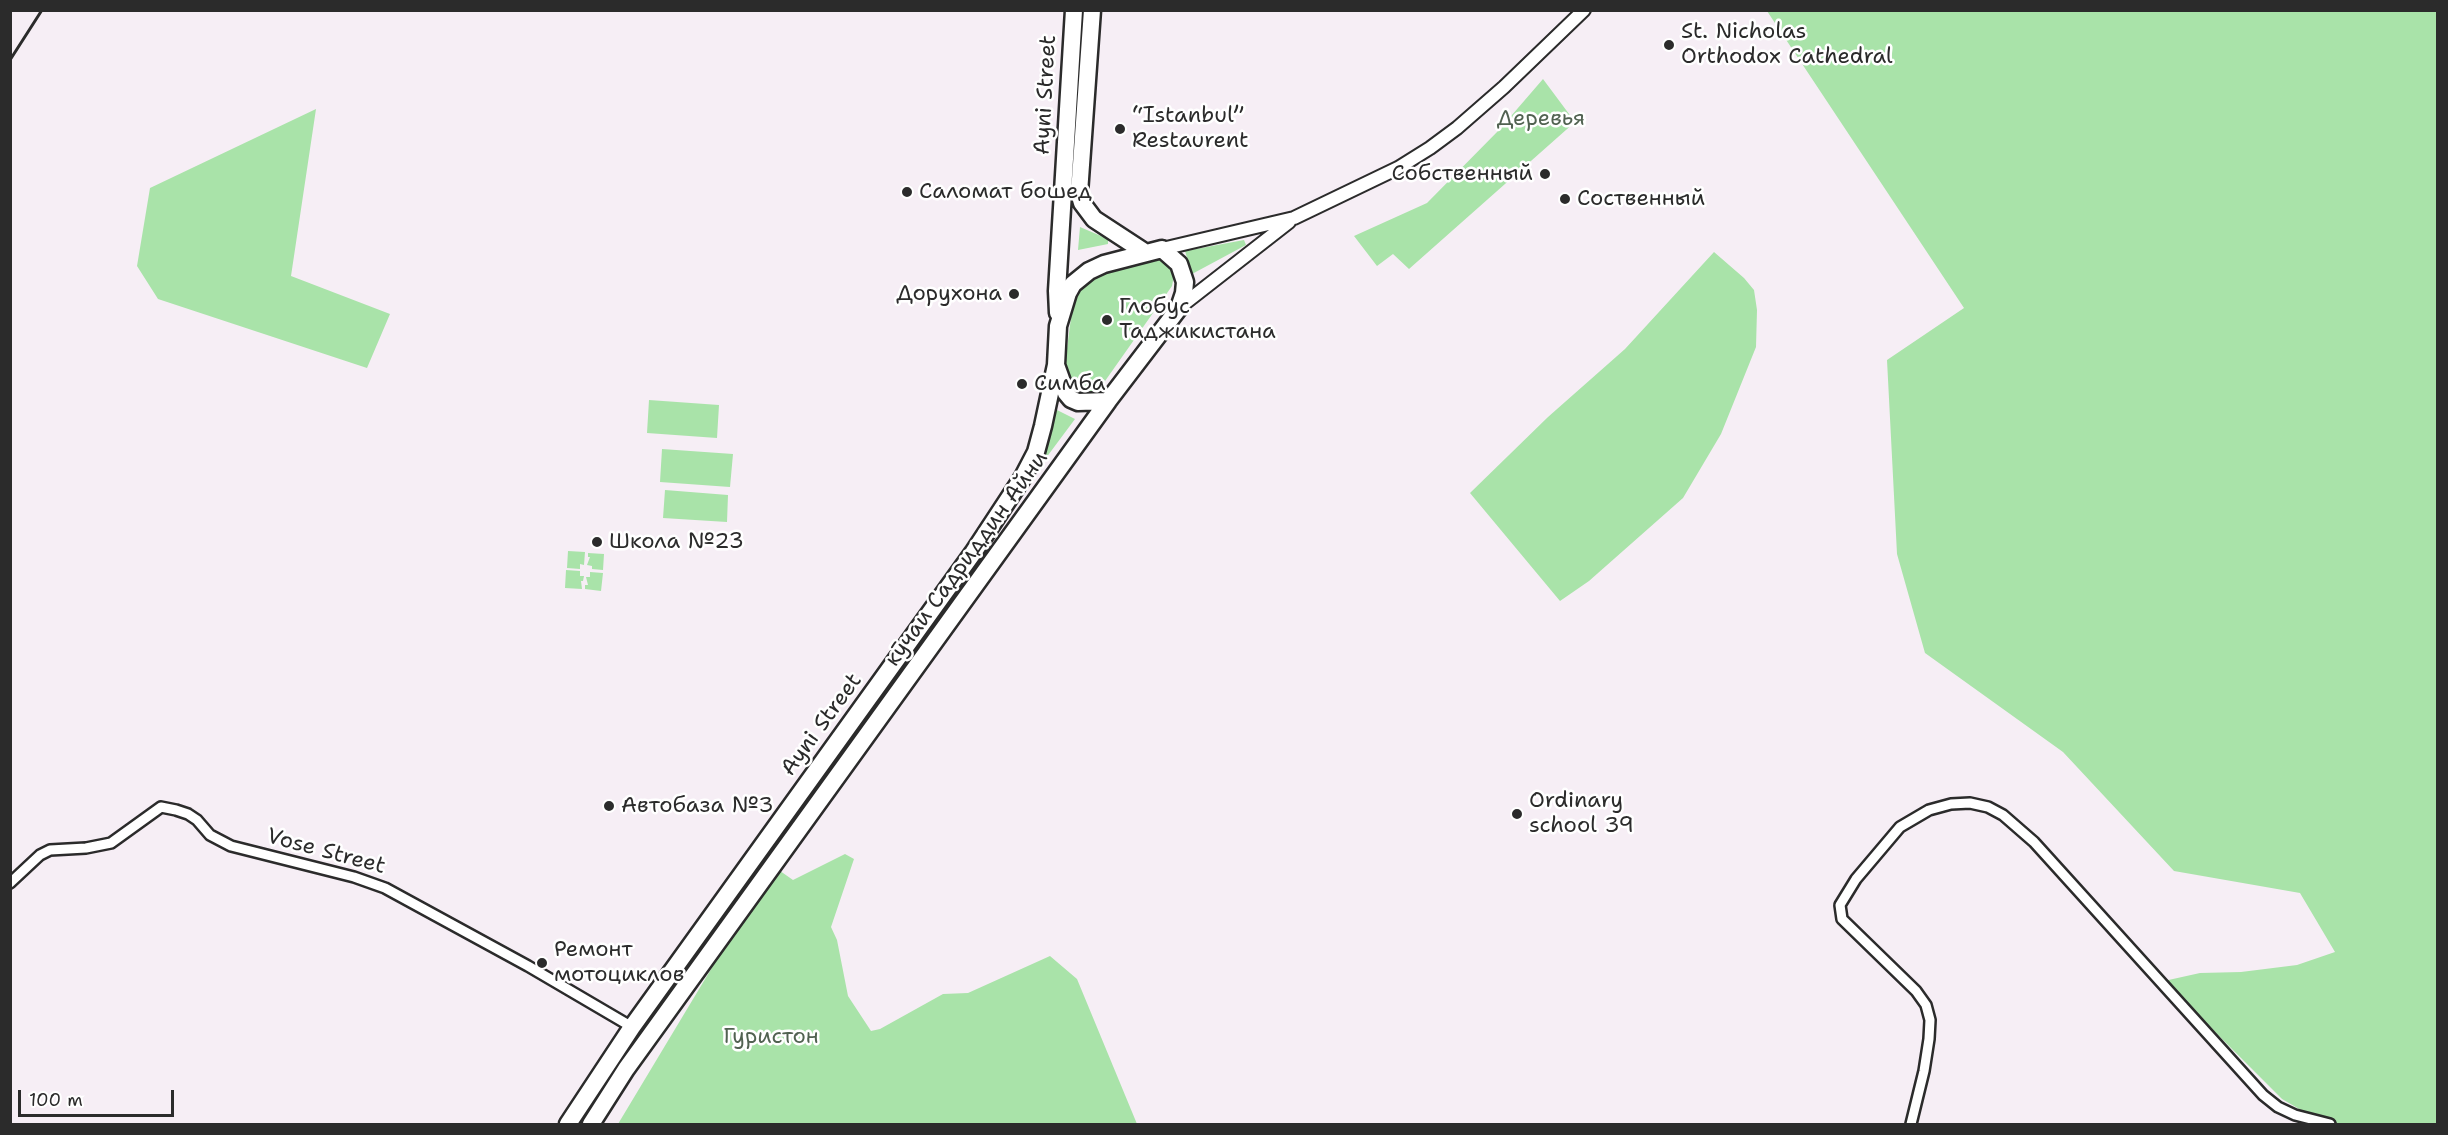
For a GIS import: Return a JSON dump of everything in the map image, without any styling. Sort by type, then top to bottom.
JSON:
[{"type":"highway","name":"Ayni Street","points":[[568,1125],[632,1027],[967,561],[1023,477],[1036,452],[1056,365],[1059,326],[1057,291],[1074,10]]},
{"type":"highway","name":"Ayni Street","points":[[1092,10],[1079,193],[1082,203],[1094,219],[1154,251]]},
{"type":"highway","name":"Ayni Street","points":[[1059,326],[1068,293],[1079,278],[1104,264],[1154,251]]},
{"type":"highway","points":[[1108,401],[1179,308],[1184,293],[1183,272],[1171,256],[1154,251]]},
{"type":"highway","name":"Ayni Street","points":[[1056,365],[1061,382],[1071,399],[1078,402],[1108,401]]},
{"type":"highway","name":"кӯчаи Садриддин Айни","points":[[591,1125],[633,1059],[1108,401]]},
{"type":"main road","points":[[1154,251],[1294,218],[1381,177],[1430,148],[1504,87],[1584,10]]},
{"type":"main road","points":[[1179,308],[1294,218]]},
{"type":"street","points":[[1911,1125],[1929,1039],[1930,1020],[1926,1005],[1916,991],[1842,919],[1840,905],[1856,879],[1900,827],[1929,810],[1951,804],[1970,803],[1988,807],[2003,815],[2034,842],[2263,1095],[2278,1107],[2295,1115],[2330,1125]]},
{"type":"street","name":"Vose Street","points":[[10,883],[40,855],[50,850],[86,848],[111,843],[161,807],[176,810],[188,814],[197,820],[210,835],[231,846],[354,877],[385,888],[528,966],[632,1027]]},
{"type":"green space","points":[[1767,11],[2437,11],[2437,1124],[2325,1124],[2282,1099],[2164,981],[2200,973],[2241,972],[2297,965],[2335,952],[2300,893],[2174,871],[2063,752],[1925,653],[1897,554],[1887,360],[1964,308]]},
{"type":"green space","name":"Деревья","points":[[1543,79],[1575,122],[1409,269],[1393,254],[1377,266],[1354,236],[1427,203],[1499,130]]},
{"type":"green space","points":[[316,109],[291,276],[390,314],[367,368],[158,299],[137,266],[150,188]]},
{"type":"green space","points":[[1080,227],[1108,239],[1108,244],[1078,250]]},
{"type":"green space","points":[[1244,240],[1246,245],[1192,274],[1185,251]]},
{"type":"green space","points":[[1714,252],[1744,278],[1754,290],[1757,310],[1756,347],[1721,434],[1683,498],[1589,581],[1560,601],[1470,493],[1548,417],[1625,349]]},
{"type":"green space","points":[[1156,258],[1166,264],[1174,275],[1172,286],[1098,391],[1084,391],[1063,379],[1074,295],[1095,272]]},
{"type":"green space","points":[[649,400],[719,405],[717,438],[647,433]]},
{"type":"green space","points":[[1055,409],[1075,419],[1043,462],[1038,460]]},
{"type":"green space","points":[[662,449],[733,454],[730,487],[660,482]]},
{"type":"green space","points":[[665,490],[728,495],[727,522],[663,518]]},
{"type":"green space","points":[[568,551],[585,552],[584,565],[580,564],[580,569],[567,568]]},
{"type":"green space","points":[[588,553],[604,554],[603,570],[592,569],[592,566],[587,565],[590,557]]},
{"type":"green space","points":[[566,570],[580,571],[580,576],[584,576],[581,581],[582,589],[565,588]]},
{"type":"green space","points":[[590,572],[603,573],[601,591],[585,589],[585,585],[588,585],[586,577],[590,577]]},
{"type":"green space","name":"Гуристон","points":[[845,854],[854,859],[831,927],[837,940],[848,996],[871,1031],[880,1029],[943,994],[968,993],[1050,956],[1077,979],[1137,1124],[618,1124],[773,866],[793,880]]},
{"type":"railway","points":[[10,60],[42,10]]},
{"type":"place","name":"St. Nicholas Orthodox Cathedral","points":[[1669,45]]},
{"type":"place","name":"“Istanbul” Restaurent","points":[[1120,129]]},
{"type":"place","name":"Собственный","points":[[1545,174]]},
{"type":"place","name":"Саломат бошед","points":[[907,192]]},
{"type":"place","name":"Соственный","points":[[1565,199]]},
{"type":"place","name":"Дорухона","points":[[1014,294]]},
{"type":"place","name":"Глобус Таджикистана","points":[[1107,320]]},
{"type":"place","name":"Симба","points":[[1022,384]]},
{"type":"place","name":"Школа №23","points":[[597,542]]},
{"type":"place","name":"Автобаза №3","points":[[609,806]]},
{"type":"place","name":"Ordinary school 39","points":[[1517,814]]},
{"type":"place","name":"Ремонт мотоциклов","points":[[542,963]]}]
